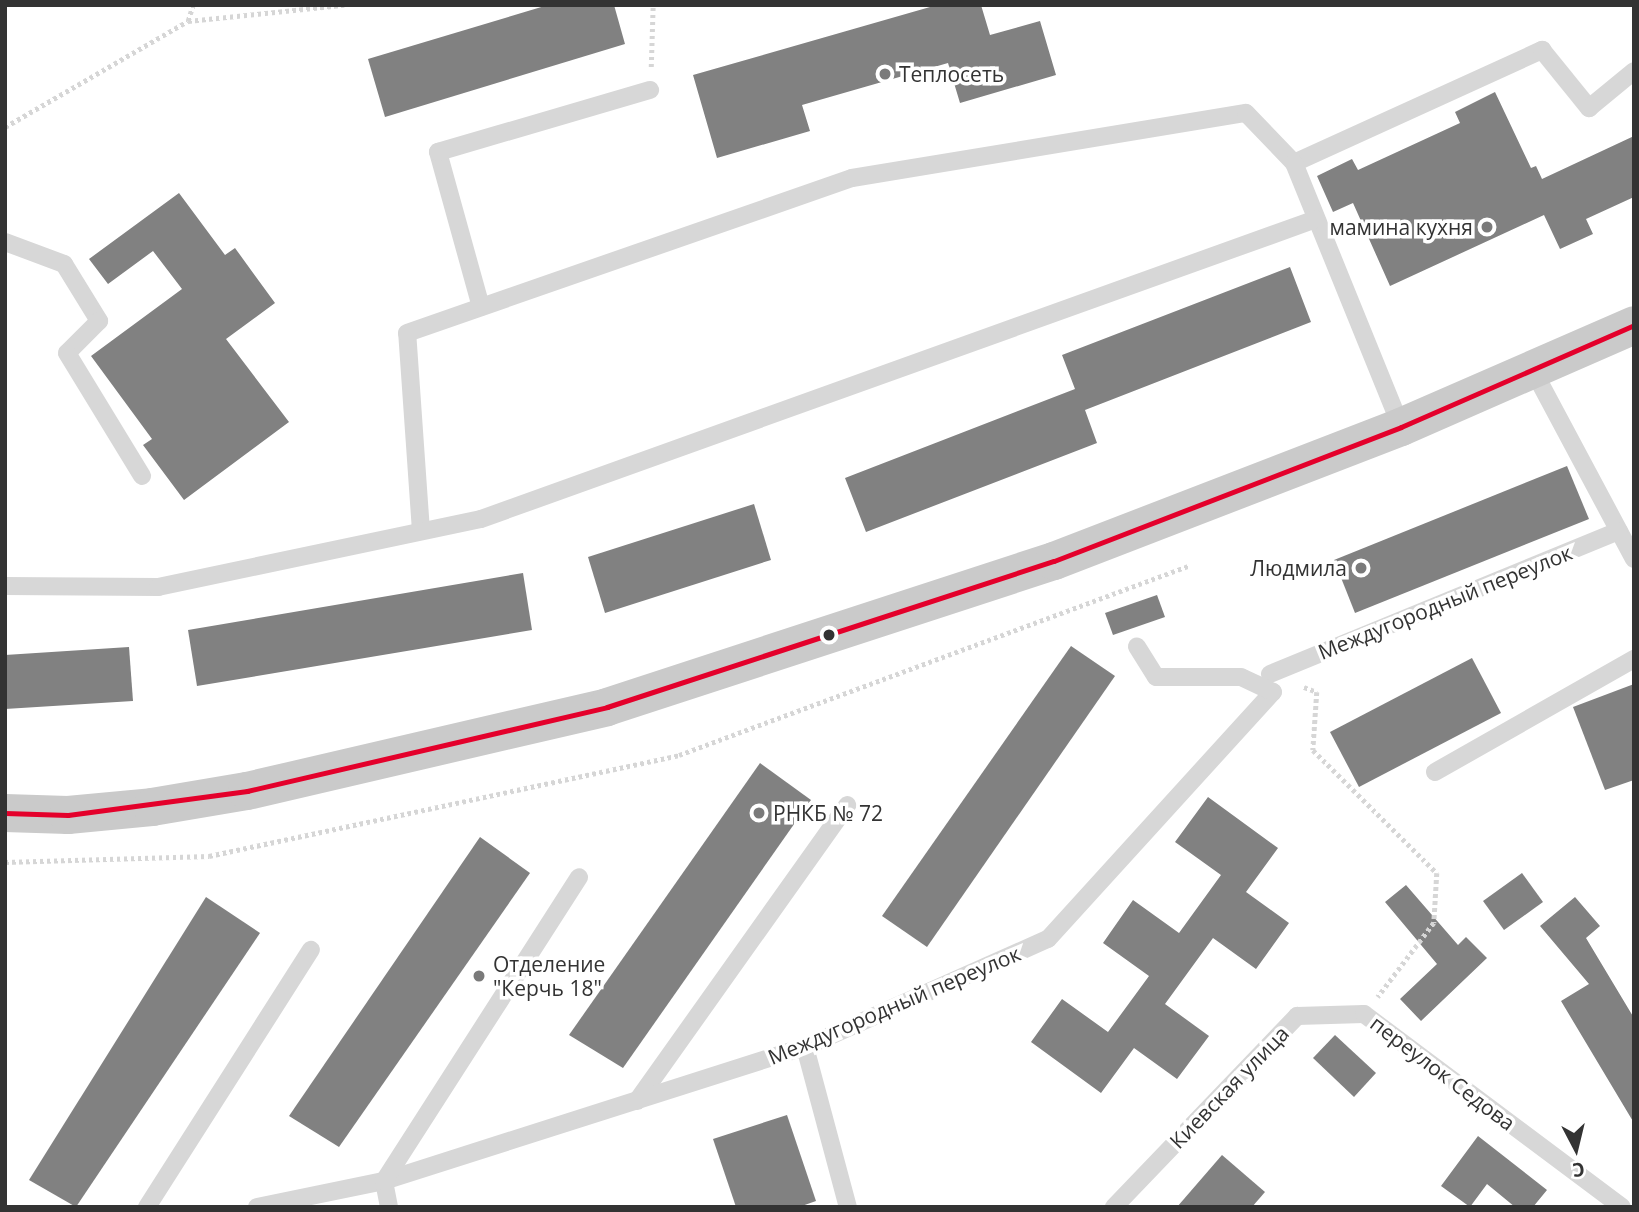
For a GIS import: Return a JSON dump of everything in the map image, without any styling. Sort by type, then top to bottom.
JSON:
[{"type":"main road","points":[[5,813],[68,815],[206,798],[607,707],[1054,561],[1401,427],[1634,325]]},
{"type":"lane","points":[[1294,163],[1542,50],[1588,108],[1634,71]]},
{"type":"lane","points":[[481,307],[438,152],[650,90]]},
{"type":"lane","points":[[421,531],[407,333],[852,177],[1246,113],[1294,163],[1401,427]]},
{"type":"lane","points":[[5,586],[158,587],[481,519],[1316,219]]},
{"type":"lane","points":[[5,242],[64,264],[99,321],[67,353],[142,476]]},
{"type":"lane","points":[[1533,370],[1634,559]]},
{"type":"lane","name":"Междугородный переулок","points":[[257,1207],[384,1181],[805,1047],[1048,939],[1272,683],[1619,531]]},
{"type":"lane","points":[[1137,646],[1156,677],[1241,677],[1272,683]]},
{"type":"lane","points":[[1435,772],[1634,660]]},
{"type":"lane","points":[[636,1101],[847,805]]},
{"type":"lane","points":[[389,1207],[384,1181],[579,877]]},
{"type":"lane","points":[[147,1207],[311,950]]},
{"type":"lane","name":"Киевская улица","points":[[1114,1207],[1297,1016],[1364,1014]]},
{"type":"lane","name":"переулок Седова","points":[[1364,1014],[1622,1207]]},
{"type":"lane","points":[[805,1047],[848,1207]]},
{"type":"path","points":[[188,21],[193,5]]},
{"type":"path","points":[[5,127],[188,21],[344,5]]},
{"type":"path","points":[[650,90],[653,5]]},
{"type":"path","points":[[5,862],[209,856],[679,755],[1188,566]]},
{"type":"path","points":[[1272,683],[1317,692],[1313,750],[1437,873],[1434,923],[1364,1014]]},
{"type":"building","points":[[548,5],[614,5],[625,44],[385,117],[368,59]]},
{"type":"building","points":[[937,5],[981,5],[990,35],[1040,21],[1056,75],[960,103],[948,63],[802,105],[810,131],[717,158],[693,75]]},
{"type":"building","points":[[1495,92],[1531,168],[1536,166],[1542,179],[1634,136],[1634,197],[1586,219],[1593,234],[1560,249],[1544,215],[1390,286],[1353,203],[1333,212],[1317,176],[1352,159],[1358,170],[1460,123],[1455,112]]},
{"type":"building","points":[[179,193],[225,255],[235,248],[275,303],[226,339],[289,422],[184,500],[143,445],[152,439],[91,356],[182,289],[153,251],[108,284],[89,259]]},
{"type":"building","points":[[1290,267],[1311,322],[1085,410],[1097,443],[866,532],[845,478],[1075,389],[1062,355]]},
{"type":"building","points":[[1567,466],[1589,519],[1355,613],[1334,560]]},
{"type":"building","points":[[754,504],[771,560],[605,613],[588,557]]},
{"type":"building","points":[[523,573],[532,630],[197,686],[188,630]]},
{"type":"building","points":[[1157,595],[1165,617],[1113,635],[1105,613]]},
{"type":"building","points":[[1071,646],[1115,676],[927,947],[882,916]]},
{"type":"building","points":[[129,647],[133,701],[5,709],[5,655]]},
{"type":"building","points":[[1472,658],[1501,713],[1359,787],[1330,732]]},
{"type":"building","points":[[1634,684],[1634,780],[1605,790],[1573,707]]},
{"type":"building","points":[[760,763],[811,800],[623,1068],[569,1035]]},
{"type":"building","points":[[1208,797],[1278,848],[1246,892],[1289,923],[1256,969],[1213,938],[1165,1004],[1209,1036],[1177,1079],[1134,1048],[1101,1093],[1031,1042],[1062,999],[1108,1032],[1149,976],[1103,943],[1133,900],[1179,933],[1221,875],[1175,842]]},
{"type":"building","points":[[480,837],[530,873],[339,1147],[289,1116]]},
{"type":"building","points":[[1522,873],[1543,902],[1504,930],[1483,901]]},
{"type":"building","points":[[1406,885],[1458,945],[1466,937],[1487,958],[1421,1021],[1400,999],[1437,964],[1385,902]]},
{"type":"building","points":[[206,897],[260,933],[76,1207],[29,1180]]},
{"type":"building","points":[[1575,897],[1600,926],[1586,938],[1634,1018],[1634,1123],[1561,1001],[1589,984],[1540,926]]},
{"type":"building","points":[[1335,1035],[1376,1073],[1354,1097],[1313,1058]]},
{"type":"building","points":[[787,1115],[816,1201],[799,1207],[736,1207],[713,1139]]},
{"type":"building","points":[[1478,1136],[1547,1190],[1533,1207],[1515,1207],[1487,1184],[1470,1207],[1441,1186]]},
{"type":"building","points":[[1222,1155],[1265,1192],[1252,1207],[1177,1207]]},
{"type":"transit line","points":[[5,813],[68,815],[247,791],[607,707],[1054,561],[1401,427],[1634,325]]},
{"type":"place","name":"Теплосеть","points":[[885,74]]},
{"type":"place","name":"мамина кухня","points":[[1487,227]]},
{"type":"place","name":"Людмила","points":[[1361,568]]},
{"type":"place","name":"РНКБ № 72","points":[[759,813]]},
{"type":"place","name":"Отделение \"Керчь 18\"","points":[[479,976]]}]
